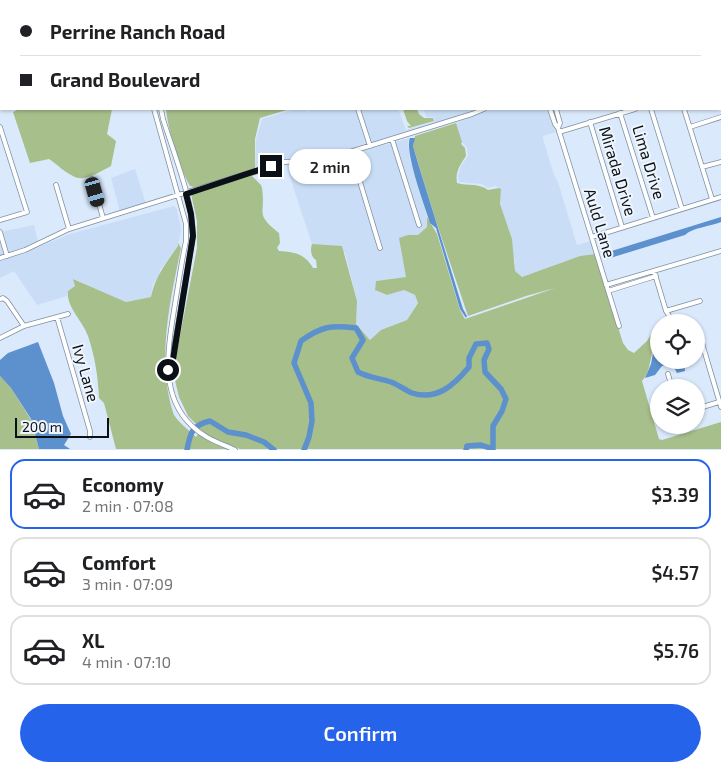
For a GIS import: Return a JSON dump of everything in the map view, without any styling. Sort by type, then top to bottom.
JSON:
[{"type":"street","points":[[154,110],[180,196],[186,224],[168,348],[168,370],[172,396],[187,422],[200,433],[236,450]]},
{"type":"street","points":[[162,110],[163,119],[191,214],[193,236],[173,350],[170,378]]},
{"type":"street","points":[[358,110],[370,146]]},
{"type":"street","points":[[0,258],[25,250],[69,229],[180,196],[284,162],[296,160],[317,161],[351,152],[481,110]]},
{"type":"street","name":"Auld Lane","points":[[550,110],[559,130],[619,326]]},
{"type":"street","name":"Auld Lane","points":[[556,110],[560,123],[559,130]]},
{"type":"street","points":[[559,130],[631,110]]},
{"type":"street","points":[[651,110],[682,209]]},
{"type":"street","points":[[684,110],[712,199]]},
{"type":"street","name":"Lima Drive","points":[[620,113],[653,218]]},
{"type":"street","points":[[690,127],[721,117]]},
{"type":"street","name":"Mirada Drive","points":[[590,122],[622,227]]},
{"type":"street","points":[[0,127],[27,212],[0,220]]},
{"type":"street","points":[[392,139],[419,225]]},
{"type":"street","points":[[351,152],[380,248]]},
{"type":"street","points":[[702,168],[721,162]]},
{"type":"street","points":[[92,179],[103,218]]},
{"type":"street","points":[[56,185],[69,229]]},
{"type":"street","points":[[592,237],[721,197]]},
{"type":"street","points":[[0,232],[7,256]]},
{"type":"street","points":[[608,290],[721,252]]},
{"type":"street","points":[[606,285],[655,274]]},
{"type":"street","points":[[655,274],[668,314]]},
{"type":"street","points":[[0,299],[3,298],[7,301],[24,326]]},
{"type":"street","points":[[666,311],[700,301]]},
{"type":"street","points":[[0,338],[24,326],[68,314]]},
{"type":"street","name":"Ivy Lane","points":[[57,317],[90,431],[90,437]]},
{"type":"street","points":[[705,353],[721,408]]},
{"type":"street","points":[[668,374],[669,379]]},
{"type":"street","points":[[705,406],[719,402]]},
{"type":"shaded area","points":[[293,110],[305,110],[308,112],[309,110],[398,110],[406,130],[434,122],[433,117],[426,117],[424,110],[477,110],[324,158],[283,160],[255,170],[256,139],[262,119]]},
{"type":"shaded area","points":[[487,110],[548,110],[556,132],[543,136],[543,139],[554,175],[558,182],[577,245],[591,241],[595,254],[580,256],[522,277],[515,271],[515,261],[500,204],[501,189],[495,186],[488,188],[482,184],[459,182],[458,176],[461,166],[468,156],[467,148],[462,142],[456,123]]},
{"type":"shaded area","points":[[410,138],[408,142],[410,160],[427,217],[427,227],[418,235],[408,235],[406,277],[376,281],[375,290],[387,295],[404,290],[415,295],[418,302],[407,320],[381,330],[370,340],[356,324],[357,301],[345,253],[312,244],[286,165],[258,174],[257,172],[284,163],[324,161]]},
{"type":"shaded area","points":[[135,169],[146,204],[120,212],[111,178]]},
{"type":"shaded area","points":[[174,206],[177,209],[181,229],[178,246],[160,270],[159,276],[153,284],[151,297],[126,302],[74,279],[75,286],[68,291],[67,296],[37,305],[14,271],[0,278],[0,260],[26,252],[70,234]]},
{"type":"shaded area","points":[[34,225],[38,242],[25,249],[0,256],[0,232]]},
{"type":"green space","points":[[17,110],[112,110],[107,134],[116,141],[111,166],[92,176],[77,178],[49,159],[30,163],[13,112]]},
{"type":"green space","points":[[166,110],[287,110],[260,118],[255,139],[255,170],[194,187],[190,186],[178,159]]},
{"type":"green space","points":[[403,110],[417,110],[424,118],[433,118],[434,121],[409,128],[407,126],[411,126]]},
{"type":"green space","points":[[456,123],[466,156],[457,172],[457,183],[488,190],[501,189],[500,204],[512,239],[515,271],[522,277],[580,256],[595,254],[623,343],[628,350],[634,353],[650,336],[650,363],[642,381],[650,408],[650,434],[658,434],[659,439],[662,440],[682,434],[705,434],[705,427],[721,422],[721,449],[240,449],[207,436],[198,430],[199,427],[188,416],[179,397],[173,372],[197,248],[197,221],[191,194],[257,172],[258,174],[252,176],[262,188],[264,217],[279,233],[280,243],[277,248],[279,251],[299,255],[307,260],[313,268],[317,268],[316,260],[311,253],[312,244],[342,246],[357,301],[356,324],[370,340],[381,330],[407,320],[418,303],[415,295],[404,290],[387,295],[375,290],[376,281],[406,277],[399,238],[408,235],[418,235],[427,227],[427,217],[437,234],[460,310],[465,319],[555,288],[468,316],[413,146],[415,136]]},
{"type":"green space","points":[[178,243],[181,248],[170,303],[165,360],[170,404],[176,418],[196,437],[198,434],[231,449],[116,449],[104,403],[99,398],[96,367],[86,330],[72,308],[68,291],[75,286],[73,279],[126,302],[151,297],[158,277],[178,246]]},
{"type":"green space","points":[[0,376],[11,388],[31,420],[39,449],[0,449]]},
{"type":"water","points":[[410,138],[415,138],[413,146],[463,309],[467,316],[466,318],[460,309],[436,228],[430,223],[420,193],[410,155]]},
{"type":"water","points":[[721,217],[721,222],[697,229],[685,235],[607,259],[603,256],[605,253]]},
{"type":"water","points":[[38,342],[71,434],[64,445],[70,449],[39,449],[31,419],[11,388],[0,376],[0,360],[8,353]]},
{"type":"water","points":[[650,366],[650,369],[660,369],[655,375],[645,378]]},
{"type":"water","points":[[675,369],[685,369],[685,371],[677,373]]},
{"type":"waterway","points":[[304,450],[312,421],[311,403],[294,363],[301,341],[315,332],[333,327],[356,328],[363,340],[352,358],[358,372],[391,382],[412,393],[421,395],[437,393],[451,385],[469,367],[469,358],[476,344],[487,343],[489,349],[484,360],[485,372],[501,389],[506,399],[502,411],[493,426],[493,449],[481,445],[467,446],[466,450]]},
{"type":"waterway","points":[[187,450],[189,439],[196,427],[210,421],[228,432],[246,435],[264,442],[274,450]]},
{"type":"route","points":[[168,370],[170,378],[193,236],[191,214],[186,194],[271,166]]}]
